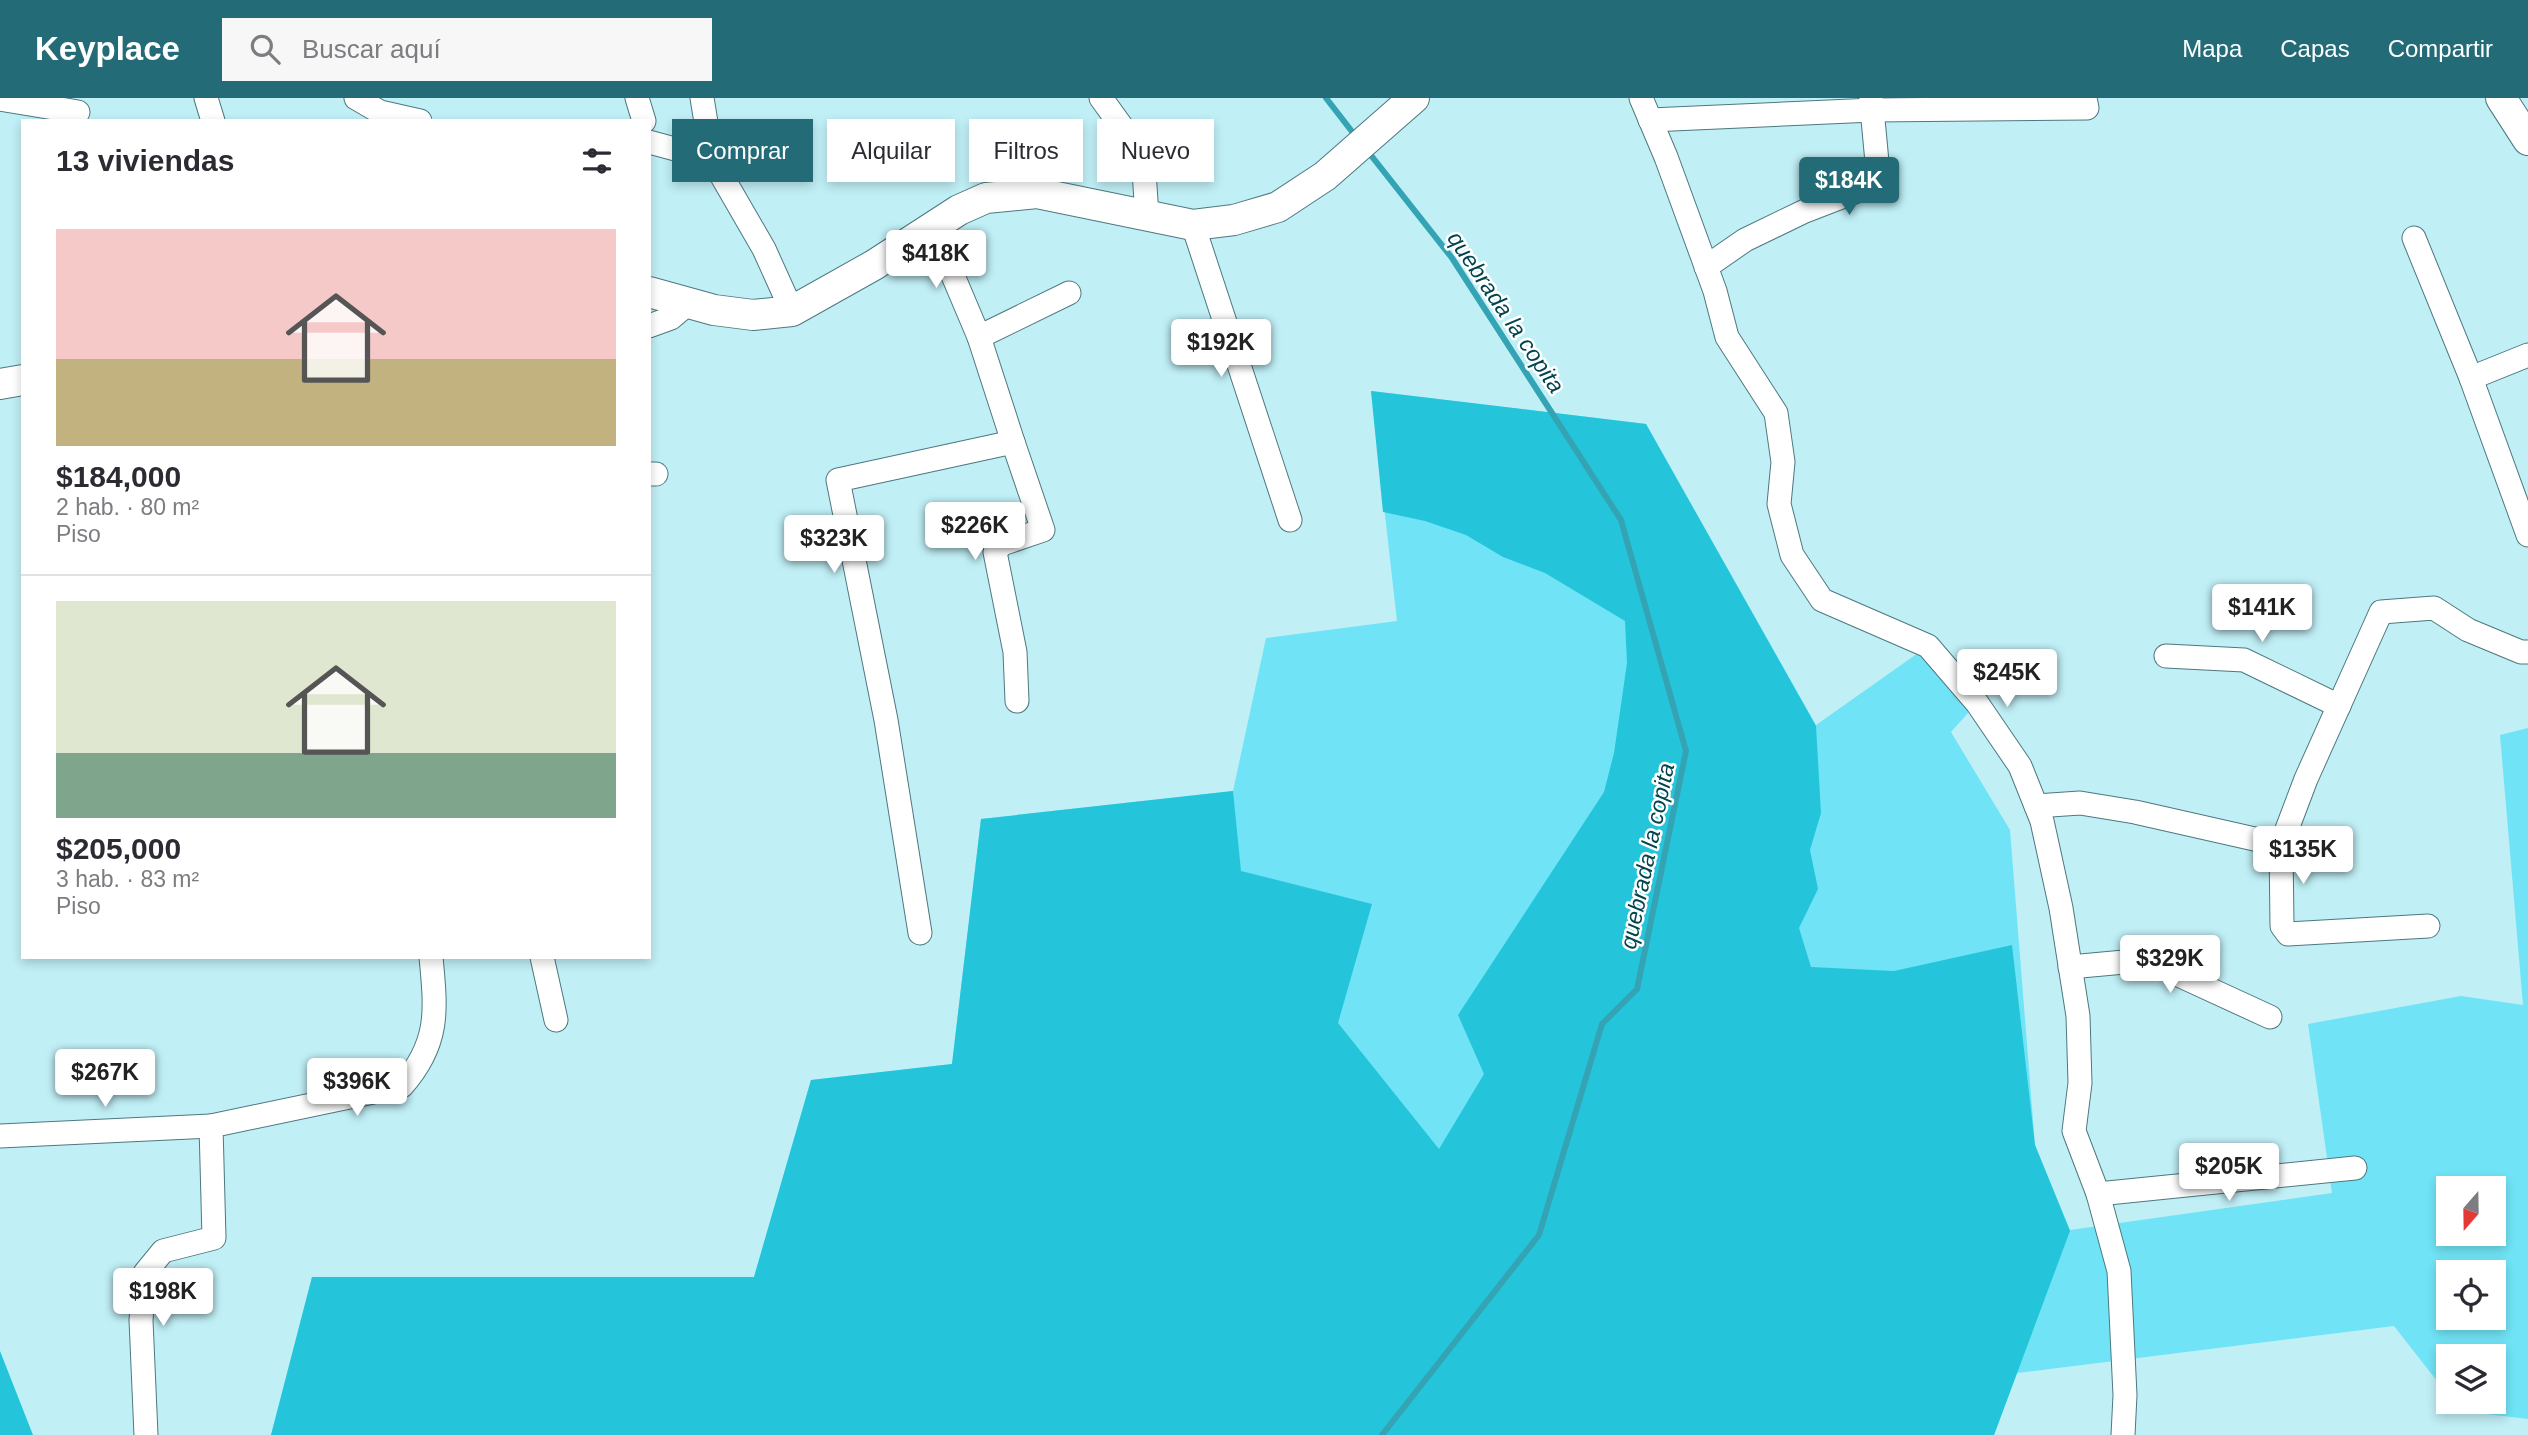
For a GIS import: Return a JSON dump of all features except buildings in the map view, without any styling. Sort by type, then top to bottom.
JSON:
[{"type":"main road","points":[[651,293],[714,310],[753,314],[792,311],[874,265],[932,226],[986,198],[1037,193],[1193,225],[1234,220],[1278,206],[1325,176],[1414,98]]},
{"type":"main road","points":[[2501,98],[2528,140]]},
{"type":"main road","points":[[0,384],[21,380]]},
{"type":"street","points":[[206,98],[213,119]]},
{"type":"street","points":[[356,98],[415,119]]},
{"type":"street","points":[[637,98],[643,119]]},
{"type":"street","points":[[702,98],[705,119]]},
{"type":"street","points":[[1101,98],[1143,156],[1146,216]]},
{"type":"street","points":[[1641,98],[1715,291],[1727,337],[1776,413],[1783,462],[1779,504],[1792,555],[1822,600],[1928,646],[1977,703],[2020,766],[2042,821],[2058,896],[2078,1016],[2080,1083],[2074,1131],[2098,1194],[2119,1271],[2125,1395],[2123,1435]]},
{"type":"street","points":[[1650,120],[1872,104],[2087,108],[2085,98]]},
{"type":"street","points":[[0,99],[78,112]]},
{"type":"street","points":[[1706,267],[1745,240],[1805,211],[1862,189],[1877,162],[1872,104]]},
{"type":"street","points":[[651,137],[672,145]]},
{"type":"street","points":[[725,182],[764,249],[792,311]]},
{"type":"street","points":[[1193,225],[1290,520]]},
{"type":"street","points":[[932,226],[979,337],[1043,530],[1002,544],[996,552],[1015,652],[1017,701]]},
{"type":"street","points":[[2414,238],[2525,520]]},
{"type":"street","points":[[979,337],[1069,293]]},
{"type":"street","points":[[651,325],[671,318],[690,303]]},
{"type":"street","points":[[2471,378],[2528,355]]},
{"type":"street","points":[[920,933],[886,720],[838,480],[1013,442]]},
{"type":"street","points":[[2428,926],[2288,934],[2282,926],[2281,845],[2306,779],[2381,612],[2434,608],[2468,630],[2521,652],[2528,652]]},
{"type":"street","points":[[2166,656],[2244,660],[2339,706]]},
{"type":"street","points":[[2036,806],[2080,803],[2122,809],[2281,845]]},
{"type":"street","points":[[0,1136],[211,1126],[402,1086],[419,1067],[429,1042],[436,1007],[431,959]]},
{"type":"street","points":[[542,959],[556,1020]]},
{"type":"street","points":[[2070,967],[2146,960],[2270,1017]]},
{"type":"street","points":[[146,1435],[141,1320],[145,1273],[163,1251],[214,1238],[211,1126]]},
{"type":"street","points":[[2098,1194],[2355,1168]]},
{"type":"shaded area","points":[[1371,391],[1646,424],[1816,725],[1928,646],[1977,703],[1951,732],[2010,830],[2035,1145],[2070,1230],[2332,1193],[2308,1024],[2461,996],[2523,1005],[2500,735],[2528,728],[2528,1419],[2486,1414],[2506,1414],[2506,1344],[2436,1344],[2436,1380],[2394,1326],[2017,1373],[1994,1435],[271,1435],[312,1277],[754,1277],[811,1080],[952,1064],[981,819],[1233,791],[1266,638],[1397,621]]},
{"type":"shaded area","points":[[1371,391],[1646,424],[1816,726],[1821,813],[1810,850],[1818,889],[1799,928],[1811,967],[1894,971],[2012,945],[2035,1145],[2070,1231],[1994,1435],[271,1435],[312,1277],[754,1277],[811,1080],[952,1064],[981,819],[1233,791],[1241,871],[1372,904],[1338,1023],[1439,1149],[1484,1074],[1458,1015],[1604,792],[1614,753],[1627,663],[1625,621],[1545,573],[1503,557],[1466,535],[1425,521],[1383,512]]},
{"type":"shaded area","points":[[0,1351],[33,1435],[0,1435]]},
{"type":"waterway","name":"quebrada la copita","points":[[1326,98],[1357,138]]},
{"type":"waterway","name":"quebrada la copita","points":[[1366,149],[1452,258],[1621,520],[1686,751],[1637,989],[1602,1024],[1539,1235],[1382,1435]]}]
